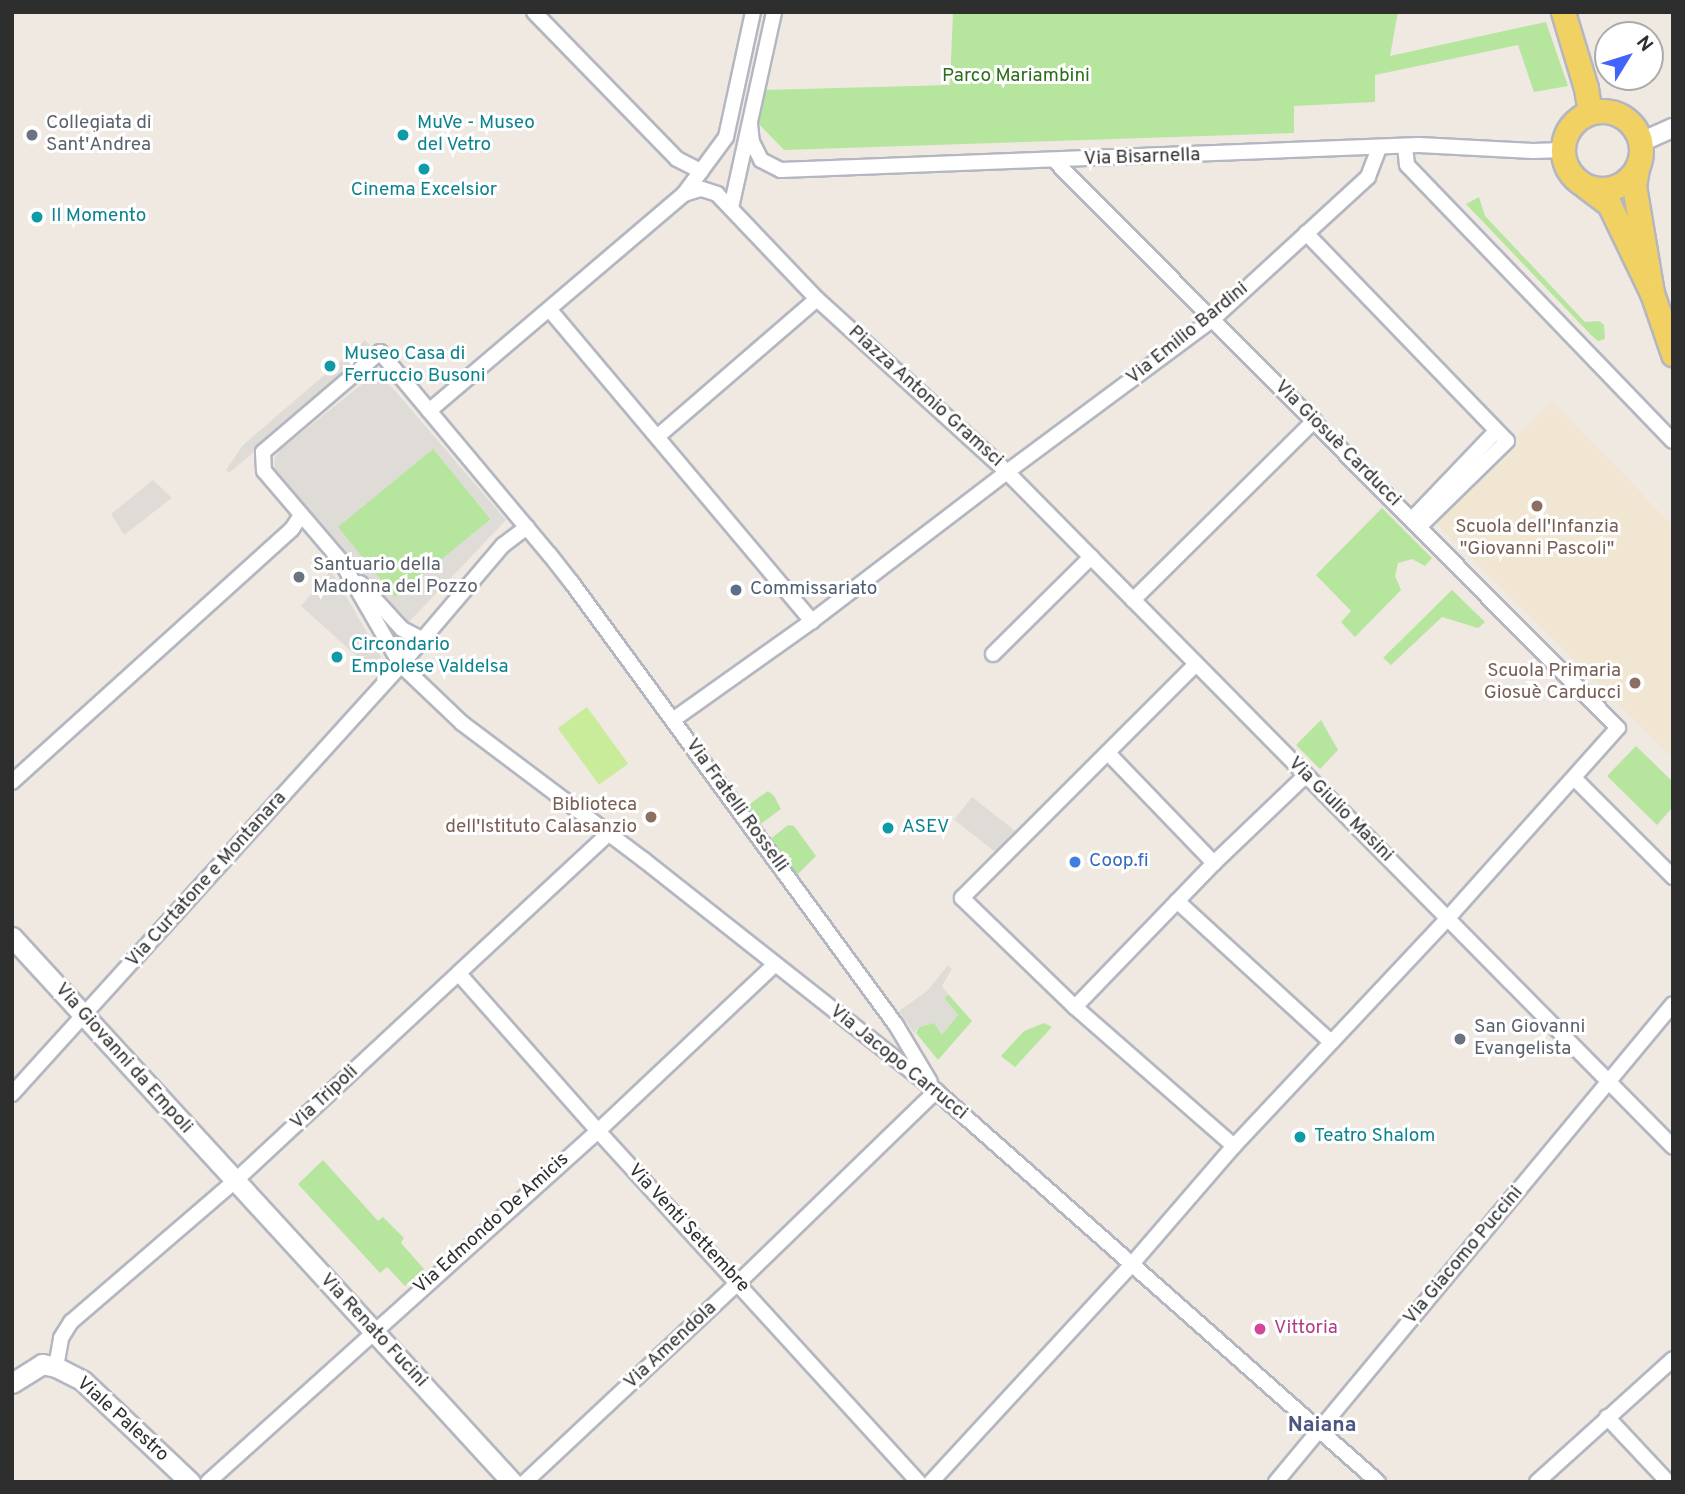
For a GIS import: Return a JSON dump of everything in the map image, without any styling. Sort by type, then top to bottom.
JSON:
[{"type":"main road","points":[[1563,12],[1586,88],[1590,112]]},
{"type":"main road","points":[[1652,293],[1634,186],[1640,142],[1634,127],[1622,116],[1607,111],[1590,112],[1574,123],[1564,140],[1567,168],[1609,204],[1652,293],[1673,354]]},
{"type":"main road","points":[[1585,186],[1598,189],[1617,187],[1637,169]]},
{"type":"main road","name":"Via Giovanni da Empoli","points":[[12,936],[235,1181]]},
{"type":"main road","name":"Via Renato Fucini","points":[[235,1181],[512,1482]]},
{"type":"main road","name":"Viale Palestro","points":[[15,1374],[42,1364],[56,1367],[83,1381],[190,1482]]},
{"type":"street","points":[[534,12],[677,159],[701,171]]},
{"type":"street","points":[[429,411],[684,194],[726,137],[753,12]]},
{"type":"street","points":[[732,208],[774,12]]},
{"type":"street","name":"Via Bisarnella","points":[[750,124],[752,142],[761,160],[781,170],[1405,146],[1563,150]]},
{"type":"street","points":[[1640,142],[1673,128]]},
{"type":"street","points":[[1405,146],[1407,165],[1673,441]]},
{"type":"street","name":"Via Emilio Bardini","points":[[1007,472],[1213,319],[1368,177],[1379,148]]},
{"type":"street","name":"Via Giosuè Carducci","points":[[1055,161],[1618,728],[1575,779]]},
{"type":"street","name":"Piazza Antonio Gramsci","points":[[674,719],[812,621],[1007,472],[817,299],[717,194],[702,190],[684,194]]},
{"type":"street","points":[[1306,233],[1507,441],[1415,523]]},
{"type":"street","points":[[657,437],[817,299]]},
{"type":"street","points":[[550,310],[812,621]]},
{"type":"street","name":"Via Fratelli Rosselli","points":[[301,514],[264,471],[261,458],[265,447],[380,352],[527,527],[674,719],[896,1025],[936,1091]]},
{"type":"street","points":[[1133,600],[1314,421]]},
{"type":"street","name":"Via Giulio Masini","points":[[1007,472],[1673,1147]]},
{"type":"street","points":[[12,782],[292,529],[301,514],[402,629],[422,639]]},
{"type":"street","name":"Via Curtatone e Montanara","points":[[12,1094],[401,666],[503,544],[527,527]]},
{"type":"street","points":[[993,653],[1091,557]]},
{"type":"street","name":"Via Jacopo Carrucci","points":[[341,561],[401,666],[462,723],[936,1091],[1378,1482]]},
{"type":"street","points":[[1196,664],[962,898],[1075,1007],[1234,1146]]},
{"type":"street","points":[[1108,753],[1214,863]]},
{"type":"street","points":[[1075,1007],[1214,863],[1306,775]]},
{"type":"street","points":[[931,1482],[1132,1264],[1234,1146],[1575,779],[1673,877]]},
{"type":"street","name":"Via Tripoli","points":[[56,1367],[61,1338],[71,1322],[235,1181],[460,975],[608,834]]},
{"type":"street","points":[[1177,901],[1331,1042]]},
{"type":"street","name":"Via Edmondo De Amicis","points":[[208,1482],[372,1331],[598,1130],[775,964]]},
{"type":"street","name":"Via Venti Settembre","points":[[460,975],[919,1482]]},
{"type":"street","name":"Via Giacomo Puccini","points":[[1276,1482],[1673,1004]]},
{"type":"street","name":"Via Amendola","points":[[525,1482],[738,1283],[936,1091]]},
{"type":"street","points":[[1537,1482],[1673,1359]]},
{"type":"street","points":[[1607,1417],[1668,1482]]},
{"type":"shaded area","points":[[365,340],[375,351],[229,473],[226,470],[243,445]]},
{"type":"shaded area","points":[[381,379],[390,385],[506,520],[406,625],[278,477],[274,467],[275,457],[281,449],[367,380]],"holes":[[[433,449],[491,519],[395,597],[338,527]]]},
{"type":"shaded area","points":[[1552,401],[1673,526],[1673,758],[1436,523],[1519,445],[1514,439]]},
{"type":"shaded area","points":[[153,480],[172,498],[124,535],[111,514]]},
{"type":"shaded area","points":[[331,570],[381,657],[372,670],[301,606]]},
{"type":"shaded area","points":[[972,797],[1023,837],[1005,860],[954,820]]},
{"type":"shaded area","points":[[948,965],[952,969],[942,986],[948,994],[944,998],[958,1015],[942,1035],[934,1023],[919,1027],[914,1033],[899,1011],[927,991]]},
{"type":"green space","name":"Parco Mariambini","points":[[953,12],[1398,12],[1390,56],[1546,22],[1568,86],[1534,92],[1518,45],[1375,75],[1375,102],[1294,106],[1294,133],[784,150],[757,122],[763,90],[950,85]]},
{"type":"green space","points":[[1479,197],[1485,216],[1585,322],[1599,321],[1604,325],[1605,339],[1598,341],[1591,335],[1466,204]]},
{"type":"green space","points":[[433,448],[491,519],[395,598],[337,526]]},
{"type":"green space","points":[[1382,508],[1432,558],[1425,566],[1412,559],[1398,563],[1395,576],[1401,590],[1355,637],[1341,622],[1351,611],[1316,575]]},
{"type":"green space","points":[[1452,590],[1485,622],[1478,628],[1442,617],[1391,665],[1383,658]]},
{"type":"green space","points":[[587,707],[628,764],[599,785],[558,728]]},
{"type":"green space","points":[[1321,720],[1338,750],[1320,769],[1296,745]]},
{"type":"green space","points":[[1636,746],[1673,782],[1673,807],[1657,825],[1607,776]]},
{"type":"green space","points":[[768,791],[781,809],[754,829],[740,811]]},
{"type":"green space","points":[[788,825],[794,826],[816,856],[791,881],[764,844]]},
{"type":"green space","points":[[948,994],[972,1021],[938,1060],[916,1033],[919,1027],[958,1015],[944,998]]},
{"type":"green space","points":[[1044,1023],[1052,1027],[1015,1067],[1001,1056],[1024,1031]]},
{"type":"green space","points":[[323,1160],[378,1221],[383,1217],[404,1238],[401,1243],[424,1269],[405,1286],[387,1267],[380,1273],[298,1184]]},
{"type":"place","name":"Collegiata di Sant'Andrea","points":[[32,135]]},
{"type":"place","name":"MuVe - Museo del Vetro","points":[[403,135]]},
{"type":"place","name":"Cinema Excelsior","points":[[424,169]]},
{"type":"place","name":"Il Momento","points":[[37,217]]},
{"type":"place","name":"Museo Casa di Ferruccio Busoni","points":[[330,366]]},
{"type":"place","name":"Scuola dell'Infanzia \"Giovanni Pascoli\"","points":[[1537,506]]},
{"type":"place","name":"Santuario della Madonna del Pozzo","points":[[299,577]]},
{"type":"place","name":"Commissariato","points":[[736,590]]},
{"type":"place","name":"Circondario Empolese Valdelsa","points":[[337,657]]},
{"type":"place","name":"Scuola Primaria Giosuè Carducci","points":[[1635,683]]},
{"type":"place","name":"Biblioteca dell'Istituto Calasanzio","points":[[651,817]]},
{"type":"place","name":"ASEV","points":[[888,828]]},
{"type":"place","name":"Coop.fi","points":[[1075,862]]},
{"type":"place","name":"San Giovanni Evangelista","points":[[1460,1039]]},
{"type":"place","name":"Teatro Shalom","points":[[1300,1137]]},
{"type":"place","name":"Vittoria","points":[[1260,1329]]},
{"type":"district","name":"Naiana","points":[[1322,1426]]}]
